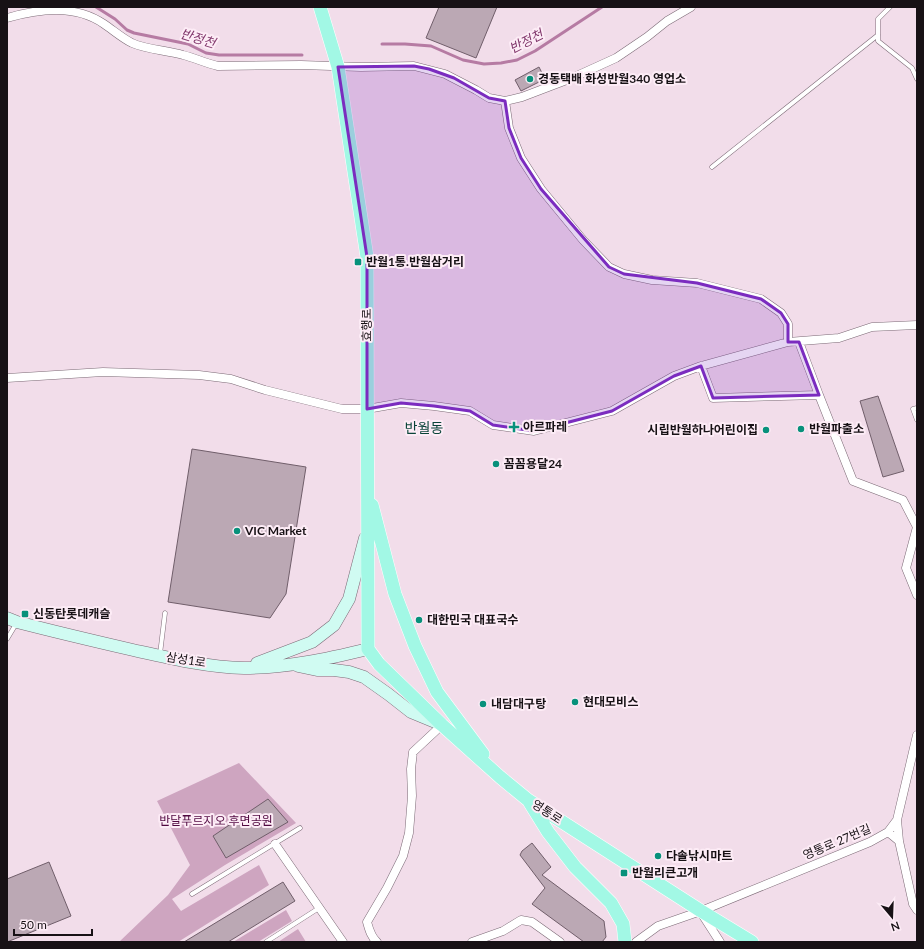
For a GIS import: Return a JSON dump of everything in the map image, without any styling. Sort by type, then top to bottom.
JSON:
[{"type":"main road","name":"효행로","points":[[320,7],[338,67],[367,257],[368,649]]},
{"type":"main road","points":[[367,485],[395,594],[415,646],[437,692],[500,777]]},
{"type":"main road","points":[[245,668],[312,642],[334,625],[349,599],[367,532]]},
{"type":"main road","name":"삼성1로","points":[[12,620],[160,656],[206,664],[245,668],[291,665],[368,649]]},
{"type":"main road","name":"영통로","points":[[368,649],[379,664],[442,725],[528,800],[752,942]]},
{"type":"main road","points":[[291,665],[317,670],[349,672],[364,677],[410,712],[442,725]]},
{"type":"main road","points":[[528,800],[548,832],[575,867],[611,903],[623,924],[625,942]]},
{"type":"street","points":[[7,18],[30,13],[62,10],[78,12],[104,24],[131,42],[142,46],[184,55],[218,66],[414,66],[454,78],[489,98],[505,101],[522,97],[616,58],[647,37],[667,21],[691,7]]},
{"type":"street","points":[[505,101],[509,128],[521,158],[541,189],[583,240],[609,267],[624,274],[652,280],[697,283],[761,299],[781,313],[788,324],[788,342]]},
{"type":"street","points":[[7,378],[103,372],[199,375],[231,379],[265,390],[342,409],[367,409],[401,403],[448,408],[470,411],[493,425],[534,431],[612,411],[674,376],[701,366],[788,342],[839,338],[872,327],[917,324]]},
{"type":"street","points":[[799,342],[853,481],[903,500],[917,527],[906,568],[917,595]]},
{"type":"street","points":[[701,366],[713,398],[819,395]]},
{"type":"street","points":[[377,942],[374,940],[367,922],[387,888],[403,856],[409,834],[412,796],[411,769],[414,752],[442,725]]},
{"type":"street","name":"영통로 27번길","points":[[636,942],[658,926],[701,911],[870,842],[888,832],[897,820],[915,754],[917,736]]},
{"type":"street","points":[[897,820],[899,841],[913,904],[917,910]]},
{"type":"street","points":[[888,832],[899,841]]},
{"type":"street","points":[[275,844],[343,942]]},
{"type":"street","points":[[701,911],[720,942]]},
{"type":"street","points":[[472,942],[503,931],[521,920],[532,922],[560,942]]},
{"type":"lane","points":[[890,7],[878,19],[878,41],[912,68],[917,79]]},
{"type":"lane","points":[[712,167],[878,34]]},
{"type":"lane","points":[[917,408],[913,409],[917,420]]},
{"type":"lane","points":[[160,656],[165,613]]},
{"type":"lane","points":[[7,639],[12,620]]},
{"type":"lane","points":[[192,894],[300,828]]},
{"type":"lane","points":[[266,942],[319,908]]},
{"type":"highlighted area","points":[[414,66],[429,69],[454,78],[489,98],[505,101],[509,128],[521,158],[541,189],[609,267],[624,274],[697,283],[761,299],[781,313],[788,324],[788,342],[799,342],[819,395],[713,398],[701,366],[674,376],[612,411],[534,431],[493,425],[470,411],[434,406],[401,403],[367,409],[367,257],[338,67]]},
{"type":"green space","name":"반달푸르지오 후면공원","points":[[239,763],[296,823],[225,865],[172,899],[181,911],[259,865],[269,885],[178,942],[119,942],[168,895],[190,865],[157,801]]},
{"type":"green space","points":[[286,910],[292,921],[258,942],[233,942]]},
{"type":"green space","points":[[298,929],[306,942],[278,942]]},
{"type":"building","points":[[439,7],[497,7],[476,58],[426,38]]},
{"type":"building","name":"경동택배 화성반월340 영업소","points":[[539,67],[545,79],[521,91],[515,80]]},
{"type":"building","points":[[878,396],[904,471],[883,477],[860,401]]},
{"type":"building","name":"VIC Market","points":[[192,449],[306,467],[286,594],[270,618],[168,602]]},
{"type":"building","points":[[268,799],[288,822],[226,858],[213,836]]},
{"type":"building","points":[[532,843],[551,867],[542,875],[604,921],[606,937],[602,942],[584,942],[532,904],[545,888],[520,855],[522,851]]},
{"type":"building","points":[[49,862],[71,916],[7,942],[7,879]]},
{"type":"building","points":[[283,882],[295,901],[228,942],[184,942]]},
{"type":"waterway","name":"반정천","points":[[96,7],[115,19],[127,30],[134,33],[188,44],[206,53],[219,55],[302,55]]},
{"type":"waterway","name":"반정천","points":[[382,44],[431,46],[463,60],[484,64],[501,63],[517,60],[535,51],[602,7]]},
{"type":"place","name":"경동택배 화성반월340 영업소","points":[[530,79]]},
{"type":"place","name":"반월1통.반월삼거리","points":[[358,262]]},
{"type":"place","name":"아르파레","points":[[514,427]]},
{"type":"place","name":"반월파출소","points":[[801,429]]},
{"type":"place","name":"시립반월하나어린이집","points":[[766,430]]},
{"type":"place","name":"꼼꼼용달24","points":[[496,464]]},
{"type":"place","name":"VIC Market","points":[[237,531]]},
{"type":"place","name":"신동탄롯데캐슬","points":[[25,614]]},
{"type":"place","name":"대한민국 대표국수","points":[[419,620]]},
{"type":"place","name":"현대모비스","points":[[575,702]]},
{"type":"place","name":"내담대구탕","points":[[483,704]]},
{"type":"place","name":"다솔낚시마트","points":[[658,856]]},
{"type":"place","name":"반월리큰고개","points":[[624,873]]},
{"type":"district","name":"반월동","points":[[424,428]]}]
